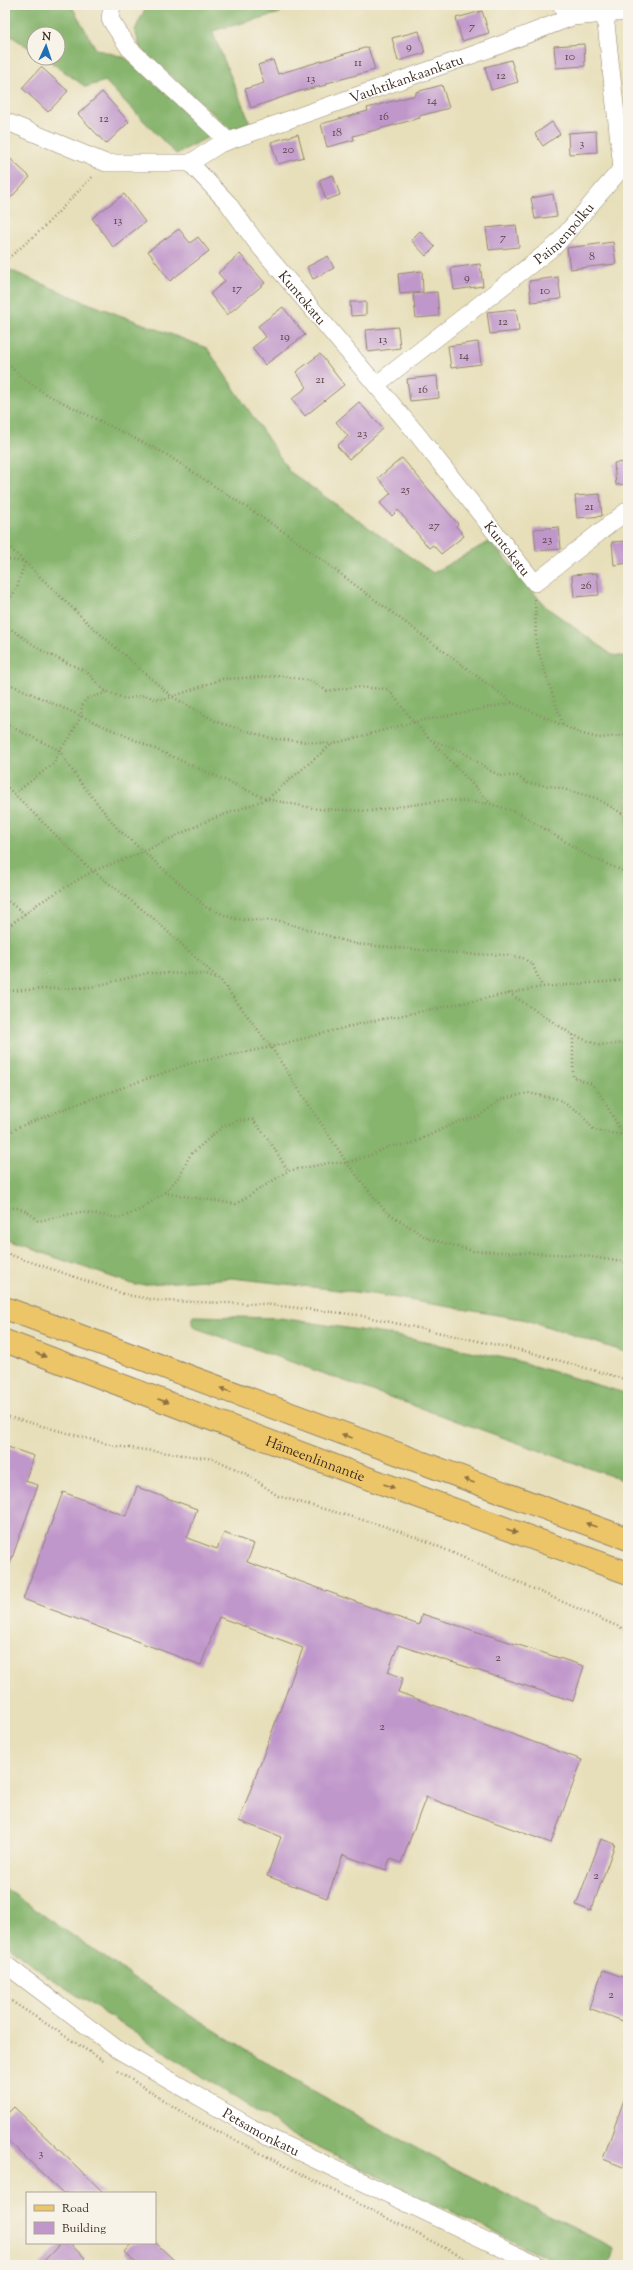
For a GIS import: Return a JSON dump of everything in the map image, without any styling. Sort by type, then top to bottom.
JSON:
[{"type":"main road","points":[[5,1308],[628,1539]]},
{"type":"main road","name":"Hämeenlinnantie","points":[[5,1341],[340,1468],[628,1573]]},
{"type":"street","points":[[112,5],[110,19],[129,48],[228,141]]},
{"type":"street","name":"Vauhtikankaankatu","points":[[190,163],[220,144],[492,48],[567,11],[605,15],[628,12]]},
{"type":"street","name":"Paimenpolku","points":[[376,385],[556,245],[622,168],[605,15]]},
{"type":"street","points":[[5,121],[106,163],[190,163]]},
{"type":"street","name":"Kuntokatu","points":[[190,163],[227,202],[256,242],[376,385],[535,583]]},
{"type":"street","points":[[535,583],[628,510]]},
{"type":"street","name":"Petsamonkatu","points":[[5,1964],[120,2051],[268,2137],[537,2265]]},
{"type":"path","points":[[5,261],[40,231],[106,163]]},
{"type":"path","points":[[5,361],[19,375],[44,392],[164,453],[287,534],[513,703],[563,726],[599,738],[627,736]]},
{"type":"path","points":[[5,543],[90,625],[171,696],[217,722],[274,739],[332,744],[414,722],[513,703]]},
{"type":"path","points":[[5,559],[25,562]]},
{"type":"path","points":[[5,607],[17,587],[25,562]]},
{"type":"path","points":[[535,583],[536,644],[563,726]]},
{"type":"path","points":[[5,625],[44,652],[87,672],[109,692],[125,699],[145,695],[166,699],[222,679],[283,676],[311,681],[327,691],[355,687],[388,689],[414,722],[491,804]]},
{"type":"path","points":[[5,682],[267,799],[318,809],[370,811],[446,800],[491,804],[519,813],[588,856],[628,873]]},
{"type":"path","points":[[14,794],[54,763],[59,750],[69,739],[81,716],[82,706],[86,699],[109,692]]},
{"type":"path","points":[[5,724],[59,750],[80,782],[109,817],[143,852],[206,907],[234,919],[280,921],[355,944],[465,954],[509,955],[523,958],[533,965],[542,987]]},
{"type":"path","points":[[433,741],[461,751],[491,772],[501,776],[517,776],[527,783],[556,787],[596,798],[628,817]]},
{"type":"path","points":[[6,928],[39,903],[93,871],[143,852],[207,821],[267,799],[332,744]]},
{"type":"path","points":[[5,785],[93,871],[153,918],[221,981],[271,1046],[347,1163],[385,1211],[427,1238],[473,1251],[580,1255],[628,1262]]},
{"type":"path","points":[[5,899],[25,914]]},
{"type":"path","points":[[5,991],[91,987],[148,973],[204,974],[221,981]]},
{"type":"path","points":[[5,1135],[19,1127],[77,1104],[191,1063],[271,1046],[359,1024],[509,993],[542,987],[628,980]]},
{"type":"path","points":[[509,993],[573,1035],[599,1046],[628,1043]]},
{"type":"path","points":[[573,1035],[573,1077],[592,1084],[602,1097],[622,1135]]},
{"type":"path","points":[[164,1193],[236,1204],[288,1171],[329,1163],[347,1163],[390,1146],[409,1145],[457,1122],[478,1117],[500,1100],[528,1093],[558,1099],[580,1113],[594,1130],[628,1136]]},
{"type":"path","points":[[5,1209],[13,1207],[30,1213],[38,1221],[80,1212],[121,1218],[141,1209],[164,1193],[179,1177],[190,1155],[222,1127],[239,1120],[253,1120],[269,1140],[288,1171]]},
{"type":"path","points":[[5,1252],[127,1295],[161,1301],[263,1304],[358,1315],[529,1352],[628,1380]]},
{"type":"path","points":[[5,1416],[115,1446],[214,1459],[246,1474],[278,1496],[384,1526],[426,1541],[628,1631]]},
{"type":"green space","points":[[5,5],[71,5],[96,49],[126,58],[212,135],[176,154],[105,81],[86,87],[56,66],[66,66],[66,26],[26,26],[26,46],[5,32]]},
{"type":"green space","points":[[147,5],[281,5],[280,13],[212,31],[250,123],[231,130],[140,48],[135,30]]},
{"type":"green space","points":[[5,268],[85,302],[207,348],[290,472],[433,573],[490,541],[545,606],[612,655],[628,657],[628,1353],[527,1320],[373,1294],[232,1278],[135,1285],[5,1240]]},
{"type":"green space","points":[[193,1316],[280,1318],[386,1334],[514,1360],[628,1394],[628,1482],[193,1327]]},
{"type":"green space","points":[[5,1888],[158,1993],[235,2043],[314,2091],[425,2153],[614,2248],[609,2265],[562,2265],[296,2137],[41,1972],[5,1943]]},
{"type":"building","points":[[482,11],[489,33],[462,41],[456,18]]},
{"type":"building","points":[[419,31],[425,53],[398,61],[392,38]]},
{"type":"building","points":[[584,44],[585,66],[556,68],[554,46]]},
{"type":"building","points":[[368,47],[375,70],[327,83],[327,85],[300,91],[251,108],[245,89],[264,83],[258,65],[273,60],[278,74]]},
{"type":"building","points":[[511,60],[518,82],[491,90],[485,67]]},
{"type":"building","points":[[41,67],[68,91],[48,112],[22,88]]},
{"type":"building","points":[[442,85],[449,108],[419,116],[420,118],[353,136],[354,140],[327,147],[321,124],[368,111],[367,108],[416,95],[416,92]]},
{"type":"building","points":[[102,92],[129,122],[106,144],[78,114]]},
{"type":"building","points":[[552,122],[560,134],[543,146],[535,134]]},
{"type":"building","points":[[596,131],[597,152],[569,154],[568,133]]},
{"type":"building","points":[[298,134],[304,157],[278,164],[271,142]]},
{"type":"building","points":[[5,154],[30,177],[5,204]]},
{"type":"building","points":[[333,175],[340,195],[326,200],[319,180]]},
{"type":"building","points":[[124,194],[145,222],[113,247],[92,218]]},
{"type":"building","points":[[553,194],[557,216],[535,219],[531,198]]},
{"type":"building","points":[[516,225],[519,247],[489,250],[486,228]]},
{"type":"building","points":[[179,229],[190,243],[198,237],[209,251],[170,281],[148,251]]},
{"type":"building","points":[[420,231],[435,247],[426,256],[411,240]]},
{"type":"building","points":[[613,242],[616,264],[570,269],[567,248]]},
{"type":"building","points":[[240,254],[265,283],[227,315],[210,294],[225,281],[218,273]]},
{"type":"building","points":[[328,256],[334,268],[313,279],[307,267]]},
{"type":"building","points":[[480,264],[483,286],[454,290],[451,268]]},
{"type":"building","points":[[422,271],[423,292],[400,294],[398,274]]},
{"type":"building","points":[[558,277],[561,299],[531,302],[529,281]]},
{"type":"building","points":[[437,292],[439,316],[416,318],[413,294]]},
{"type":"building","points":[[350,302],[366,302],[366,315],[351,316]]},
{"type":"building","points":[[283,307],[305,335],[265,365],[252,348],[266,337],[258,326]]},
{"type":"building","points":[[516,309],[519,331],[490,334],[487,312]]},
{"type":"building","points":[[398,327],[400,348],[368,352],[366,330]]},
{"type":"building","points":[[478,342],[481,364],[451,368],[448,346]]},
{"type":"building","points":[[320,354],[344,385],[305,416],[292,399],[307,387],[296,372]]},
{"type":"building","points":[[437,376],[439,398],[410,401],[407,379]]},
{"type":"building","points":[[359,402],[383,429],[349,459],[337,446],[348,436],[336,422]]},
{"type":"building","points":[[402,458],[458,524],[456,526],[464,536],[441,554],[433,545],[429,548],[398,510],[392,516],[380,503],[391,493],[378,478]]},
{"type":"building","points":[[628,462],[628,484],[616,485],[614,463]]},
{"type":"building","points":[[600,494],[602,516],[577,518],[575,496]]},
{"type":"building","points":[[559,527],[561,549],[536,551],[534,529]]},
{"type":"building","points":[[628,541],[628,563],[614,565],[612,542]]},
{"type":"building","points":[[597,573],[599,595],[574,597],[572,575]]},
{"type":"building","points":[[5,1446],[34,1456],[25,1481],[38,1485],[7,1572],[5,1572]]},
{"type":"building","points":[[137,1487],[197,1509],[187,1538],[217,1549],[224,1533],[254,1544],[247,1562],[419,1625],[422,1614],[584,1666],[573,1701],[398,1645],[388,1672],[403,1678],[398,1692],[582,1760],[551,1843],[426,1797],[401,1863],[390,1859],[386,1870],[343,1855],[327,1898],[267,1876],[281,1837],[239,1821],[303,1648],[219,1617],[201,1665],[23,1599],[63,1492],[126,1516]]},
{"type":"building","points":[[601,1839],[615,1844],[591,1911],[576,1905]]},
{"type":"building","points":[[603,1970],[628,1979],[628,2023],[589,2008]]},
{"type":"building","points":[[626,2094],[628,2094],[628,2169],[603,2159]]},
{"type":"building","points":[[14,2107],[103,2192],[62,2192],[5,2138],[5,2116]]},
{"type":"building","points":[[156,2243],[179,2265],[138,2265],[124,2252],[131,2244]]},
{"type":"building","points":[[60,2244],[70,2244],[85,2258],[78,2265],[40,2265]]}]
